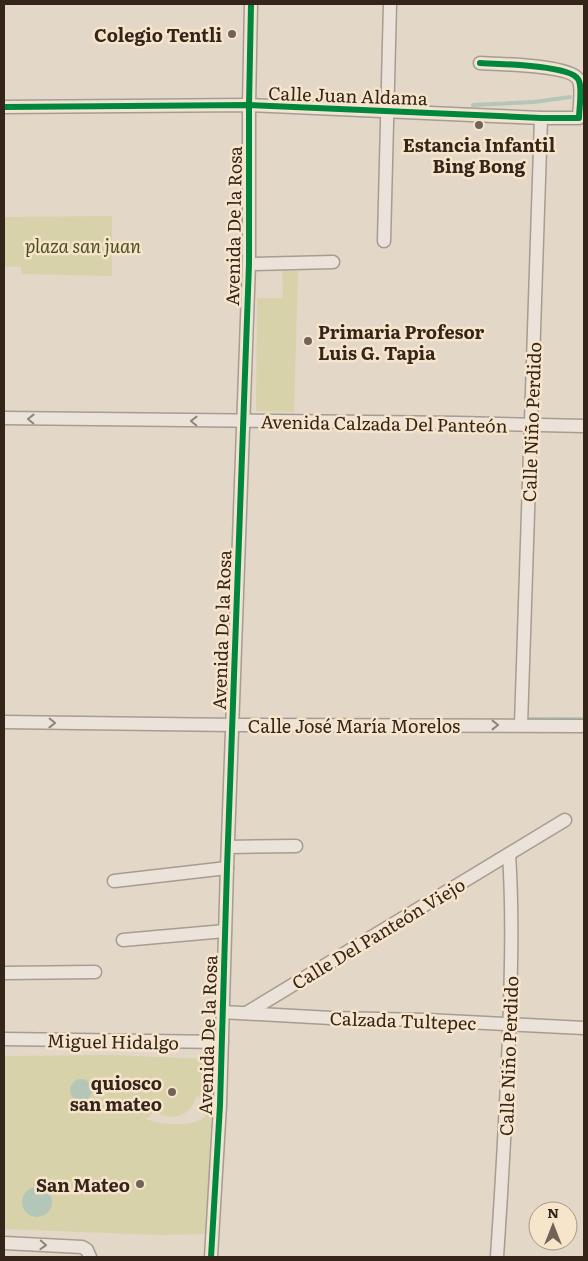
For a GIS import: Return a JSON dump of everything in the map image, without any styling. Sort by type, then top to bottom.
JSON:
[{"type":"street","name":"Avenida De la Rosa","points":[[211,1257],[218,1162],[242,422],[249,264],[250,4]]},
{"type":"street","points":[[384,241],[390,4]]},
{"type":"street","name":"Calle Juan Aldama","points":[[4,107],[249,105],[579,118],[580,85],[578,79],[572,74],[556,69],[480,63]]},
{"type":"street","name":"Calle Niño Perdido","points":[[521,725],[541,118]]},
{"type":"street","points":[[249,264],[333,262]]},
{"type":"street","name":"Avenida Calzada Del Panteón","points":[[4,418],[584,426]]},
{"type":"street","name":"Calle José María Morelos","points":[[4,722],[584,726]]},
{"type":"street","name":"Calle Del Panteón Viejo","points":[[248,1012],[565,820]]},
{"type":"street","points":[[228,847],[296,846]]},
{"type":"street","name":"Calle Niño Perdido","points":[[497,1257],[510,1025],[512,892],[509,854]]},
{"type":"street","points":[[114,881],[227,868]]},
{"type":"street","points":[[123,940],[225,931]]},
{"type":"street","points":[[4,973],[95,972]]},
{"type":"street","name":"Calzada Tultepec","points":[[222,1012],[584,1028]]},
{"type":"street","name":"Miguel Hidalgo","points":[[4,1039],[222,1042]]},
{"type":"street","points":[[4,1243],[82,1247],[87,1250],[90,1257]]},
{"type":"green space","name":"plaza san juan","points":[[112,216],[112,276],[21,274],[21,267],[4,266],[4,217]]},
{"type":"green space","points":[[282,271],[298,271],[294,412],[256,411],[257,298],[283,298]]},
{"type":"green space","points":[[113,1055],[207,1059],[211,1126],[206,1234],[160,1235],[4,1229],[4,1056]],"holes":[[[198,1096],[207,1099],[206,1116],[200,1120],[185,1124],[168,1124],[146,1119],[156,1111],[164,1116],[180,1115],[189,1110]]]},
{"type":"shaded area","points":[[81,1079],[89,1082],[92,1090],[89,1098],[81,1101],[73,1098],[70,1090],[73,1082]]},
{"type":"shaded area","points":[[37,1187],[48,1191],[52,1202],[48,1213],[37,1217],[26,1213],[22,1202],[26,1191]]},
{"type":"waterway","points":[[473,105],[534,102],[570,97]]},
{"type":"waterway","points":[[528,719],[584,719]]},
{"type":"cycle path","points":[[211,1257],[220,1105],[249,264],[251,4]]},
{"type":"cycle path","points":[[4,107],[249,105],[579,118],[580,87],[578,79],[572,74],[532,66],[480,63]]},
{"type":"place","name":"Colegio Tentli","points":[[232,34]]},
{"type":"place","name":"Estancia Infantil Bing Bong","points":[[479,125]]},
{"type":"place","name":"Primaria Profesor Luis G. Tapia","points":[[308,341]]},
{"type":"place","name":"quiosco san mateo","points":[[172,1092]]},
{"type":"place","name":"San Mateo","points":[[140,1184]]}]
